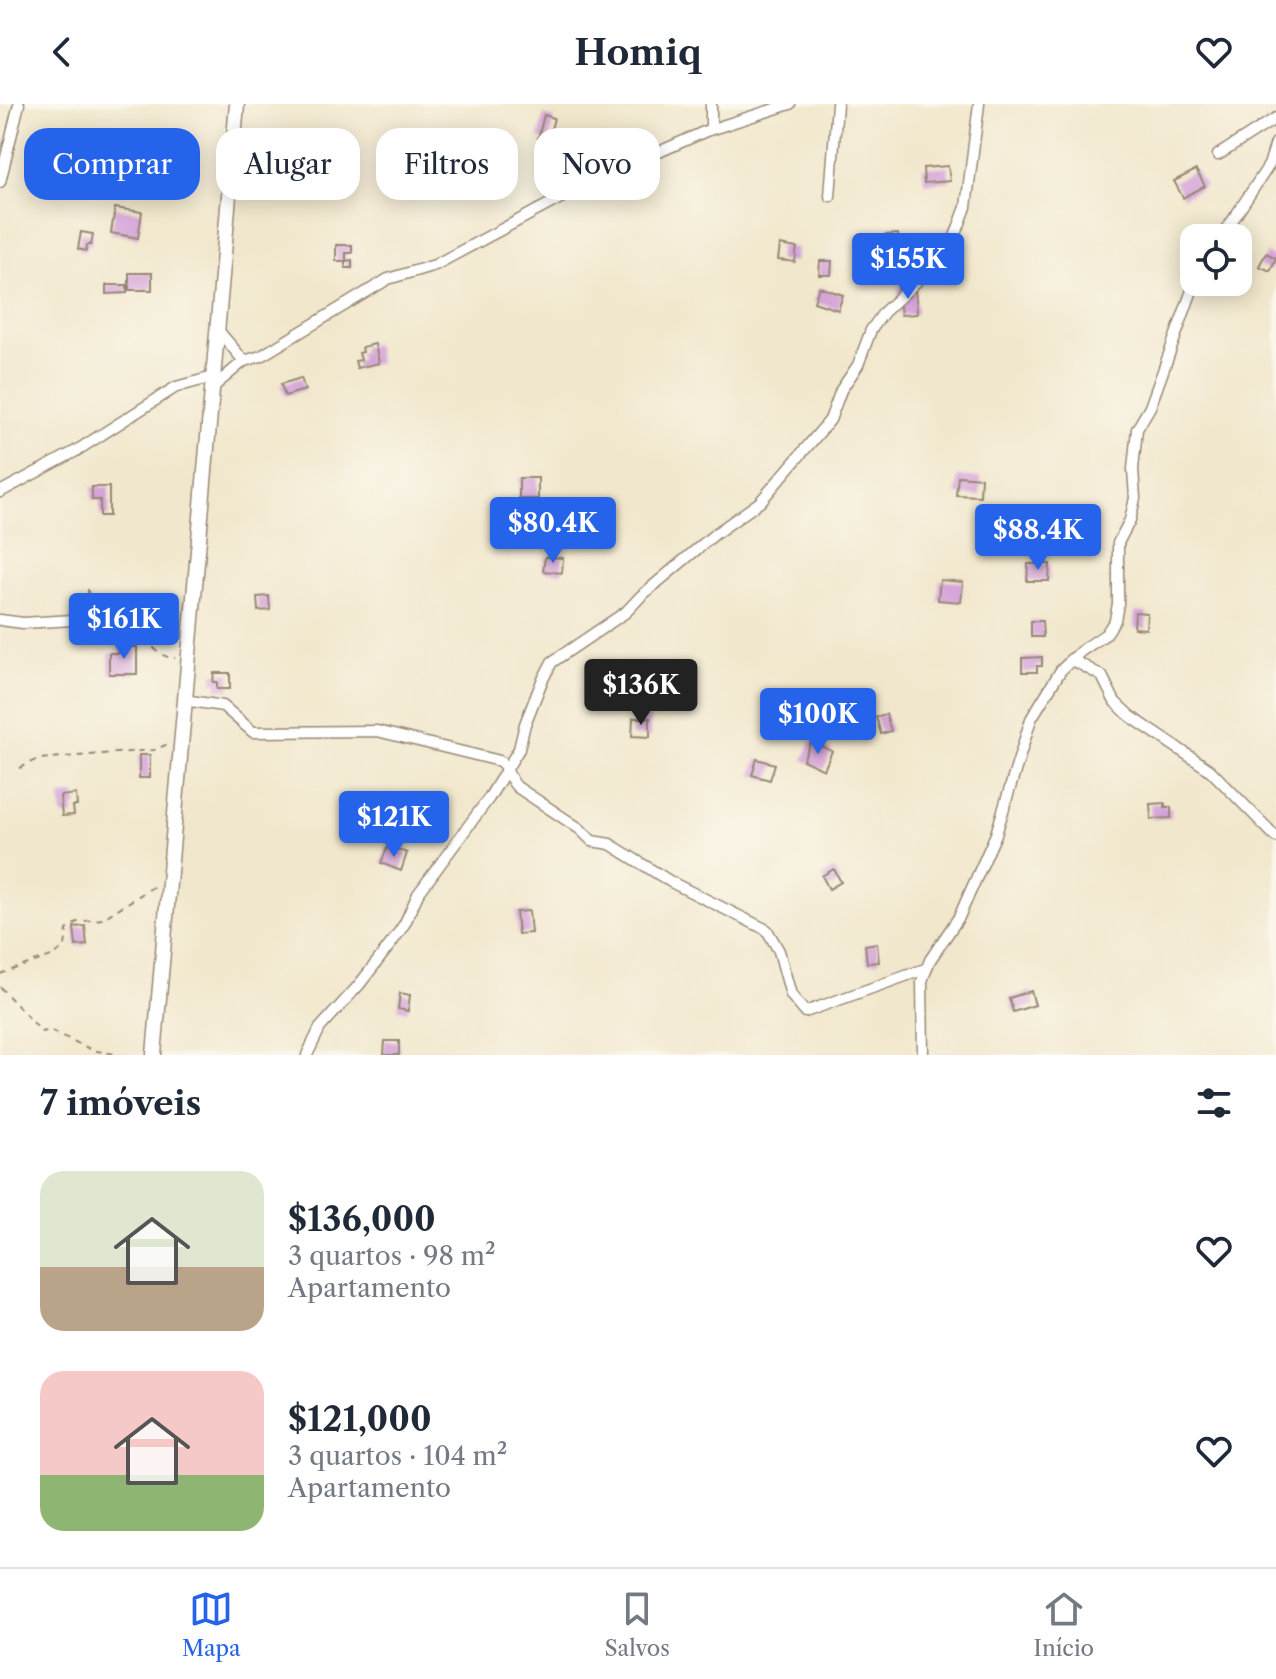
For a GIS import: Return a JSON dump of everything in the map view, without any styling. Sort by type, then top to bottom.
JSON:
[{"type":"street","points":[[0,182],[19,104]]},
{"type":"street","points":[[154,1055],[237,104]]},
{"type":"street","points":[[711,104],[711,129]]},
{"type":"street","points":[[0,492],[76,451],[176,387],[212,382],[388,279],[435,265],[585,185],[711,129],[790,104]]},
{"type":"street","points":[[830,196],[837,104]]},
{"type":"street","points":[[307,1055],[320,1028],[393,941],[418,894],[489,798],[519,749],[525,724],[552,662],[626,612],[715,534],[760,502],[830,420],[841,390],[858,365],[871,330],[884,312],[950,250],[966,207],[979,104]]},
{"type":"street","points":[[1218,155],[1276,118]]},
{"type":"street","points":[[1230,224],[1269,165],[1276,143]]},
{"type":"street","points":[[923,1055],[922,981],[925,969],[959,917],[980,874],[996,834],[1031,719],[1061,670],[1106,634],[1115,620],[1118,543],[1130,520],[1135,498],[1133,469],[1137,429],[1150,407],[1190,296]]},
{"type":"street","points":[[217,329],[244,361]]},
{"type":"street","points":[[0,620],[23,623],[107,618]]},
{"type":"street","points":[[1071,659],[1102,676],[1115,702],[1130,716],[1210,770],[1276,837]]},
{"type":"street","points":[[184,700],[223,706],[253,732],[377,731],[500,761],[517,787],[580,829],[592,841],[610,844],[671,882],[767,930],[779,951],[791,995],[805,1012],[925,969]]},
{"type":"path","points":[[88,589],[89,610],[93,619],[110,627],[129,630],[145,639],[155,652],[169,658],[188,659]]},
{"type":"path","points":[[20,768],[38,759],[154,750],[180,738]]},
{"type":"path","points":[[0,974],[54,955],[65,946],[67,930],[77,922],[102,919],[152,886],[169,880]]},
{"type":"path","points":[[0,987],[42,1032],[50,1030],[92,1050],[120,1055]]},
{"type":"building","points":[[544,115],[554,118],[551,128],[541,128]]},
{"type":"building","points":[[948,166],[950,181],[924,183],[923,168]]},
{"type":"building","points":[[1196,170],[1205,186],[1183,198],[1174,181]]},
{"type":"building","points":[[115,208],[142,212],[138,238],[111,233]]},
{"type":"building","points":[[81,232],[93,234],[86,251],[78,249]]},
{"type":"building","points":[[898,234],[901,262],[887,264],[885,235]]},
{"type":"building","points":[[336,245],[352,245],[352,253],[346,253],[346,261],[352,260],[352,268],[345,268],[345,261],[336,261]]},
{"type":"building","points":[[780,245],[797,248],[795,262],[778,260]]},
{"type":"building","points":[[1266,253],[1276,258],[1270,271],[1259,266]]},
{"type":"building","points":[[820,261],[832,261],[831,275],[819,275]]},
{"type":"building","points":[[129,273],[152,273],[152,290],[129,290]]},
{"type":"building","points":[[106,285],[127,285],[127,293],[106,294]]},
{"type":"building","points":[[819,287],[843,295],[838,310],[814,302]]},
{"type":"building","points":[[915,287],[917,314],[901,315],[898,288]]},
{"type":"building","points":[[375,344],[379,363],[357,368],[355,361],[361,360],[359,353],[363,352],[362,347]]},
{"type":"building","points":[[301,378],[305,390],[285,396],[281,384]]},
{"type":"building","points":[[958,476],[981,478],[980,496],[956,495]]},
{"type":"building","points":[[519,478],[538,478],[538,499],[519,499]]},
{"type":"building","points":[[92,487],[109,487],[109,516],[100,516],[100,500],[92,500]]},
{"type":"building","points":[[545,557],[563,558],[562,573],[543,571]]},
{"type":"building","points":[[1028,564],[1050,564],[1049,581],[1027,581]]},
{"type":"building","points":[[940,580],[963,582],[961,602],[938,600]]},
{"type":"building","points":[[269,596],[270,610],[258,611],[257,597]]},
{"type":"building","points":[[1135,612],[1147,613],[1146,629],[1134,628]]},
{"type":"building","points":[[1031,621],[1042,621],[1043,637],[1031,637]]},
{"type":"building","points":[[119,646],[137,647],[137,674],[109,674],[109,653],[119,653]]},
{"type":"building","points":[[1042,657],[1042,666],[1037,666],[1037,672],[1022,672],[1022,658]]},
{"type":"building","points":[[214,673],[230,673],[230,689],[217,689],[217,682],[213,682]]},
{"type":"building","points":[[886,714],[891,731],[881,734],[876,717]]},
{"type":"building","points":[[633,718],[650,718],[650,737],[632,736]]},
{"type":"building","points":[[811,742],[832,751],[824,770],[803,760]]},
{"type":"building","points":[[139,755],[150,755],[150,778],[139,778]]},
{"type":"building","points":[[757,759],[775,764],[770,780],[752,775]]},
{"type":"building","points":[[76,794],[74,815],[62,816],[60,796]]},
{"type":"building","points":[[1165,803],[1165,807],[1171,807],[1171,818],[1151,819],[1150,804]]},
{"type":"building","points":[[387,848],[407,853],[401,871],[381,863]]},
{"type":"building","points":[[834,869],[841,882],[829,889],[822,876]]},
{"type":"building","points":[[529,911],[531,933],[518,934],[516,912]]},
{"type":"building","points":[[85,926],[87,945],[76,946],[74,927]]},
{"type":"building","points":[[877,943],[879,962],[867,963],[865,945]]},
{"type":"building","points":[[1031,991],[1035,1005],[1013,1012],[1009,998]]},
{"type":"building","points":[[400,993],[410,995],[408,1011],[398,1009]]},
{"type":"building","points":[[385,1041],[399,1041],[399,1055],[384,1055]]}]
